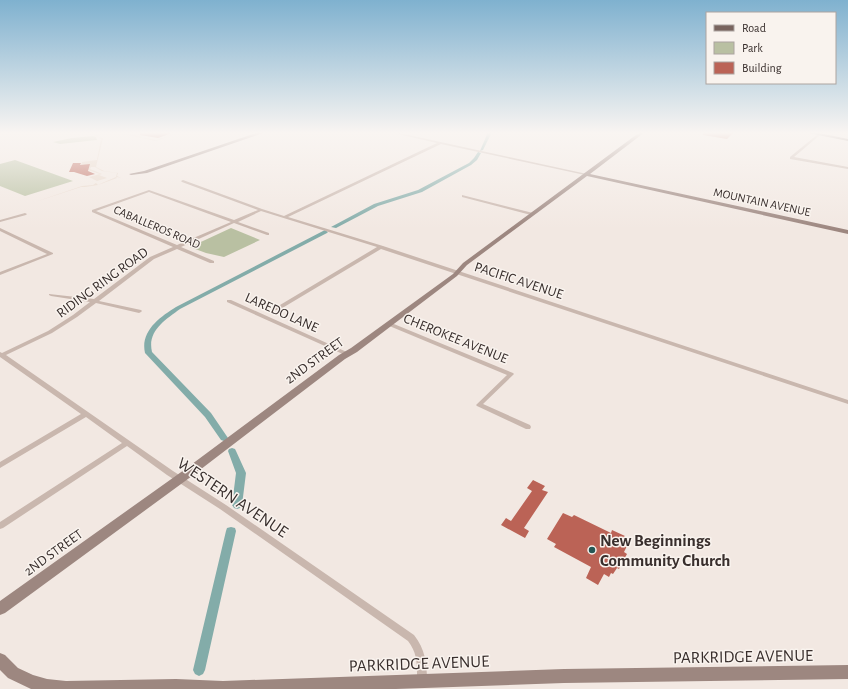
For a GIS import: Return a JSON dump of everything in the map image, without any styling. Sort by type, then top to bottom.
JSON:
[{"type":"street","points":[[160,164],[131,174],[145,172],[168,164]]},
{"type":"street","points":[[285,217],[396,164]]},
{"type":"street","name":"MOUNTAIN AVENUE","points":[[540,164],[848,232]]},
{"type":"street","name":"2ND STREET","points":[[0,609],[389,324],[458,272],[465,264],[599,164]]},
{"type":"street","points":[[826,164],[848,168]]},
{"type":"street","name":"PACIFIC AVENUE","points":[[183,181],[261,210],[332,230],[848,402]]},
{"type":"street","name":"CABALLEROS ROAD","points":[[212,262],[93,211],[149,191],[234,222]]},
{"type":"street","points":[[463,196],[532,214]]},
{"type":"street","name":"RIDING RING ROAD","points":[[1,355],[50,332],[76,316],[152,258],[261,210]]},
{"type":"street","points":[[0,221],[25,214]]},
{"type":"street","points":[[234,222],[268,234]]},
{"type":"street","points":[[0,229],[50,254],[0,274]]},
{"type":"street","points":[[277,309],[381,247]]},
{"type":"street","points":[[51,295],[94,301],[139,311]]},
{"type":"street","name":"LAREDO LANE","points":[[229,301],[347,354]]},
{"type":"street","name":"CHEROKEE AVENUE","points":[[389,324],[511,374],[479,405],[528,427]]},
{"type":"street","name":"WESTERN AVENUE","points":[[1,355],[411,638],[418,647],[422,663],[422,682]]},
{"type":"street","points":[[0,465],[86,414]]},
{"type":"street","points":[[0,526],[127,443]]},
{"type":"street","name":"PARKRIDGE AVENUE","points":[[0,660],[13,673],[31,682],[47,686],[66,688],[176,686],[223,688],[564,676],[848,672]]},
{"type":"green space","points":[[0,164],[26,164],[73,181],[25,196],[0,186]]},
{"type":"green space","points":[[231,228],[260,240],[224,257],[206,253],[190,247]]},
{"type":"shaded area","points":[[81,164],[97,164],[96,167],[104,171],[118,173],[117,176],[121,178],[117,177],[98,185],[116,177],[117,173],[102,171],[95,167],[91,167],[90,169],[102,174],[99,175],[107,178],[97,181],[89,177],[100,174],[88,170],[89,168],[80,168]]},
{"type":"shaded area","points":[[96,183],[98,185],[81,187],[35,202],[82,186],[93,185]]},
{"type":"building","points":[[72,164],[90,164],[88,171],[95,174],[87,176],[69,172]]},
{"type":"building","points":[[533,480],[545,486],[542,490],[548,492],[524,528],[529,531],[525,538],[501,525],[506,518],[511,521],[532,491],[527,488]]},
{"type":"building","name":"New Beginnings Community Church","points":[[563,513],[572,517],[574,515],[611,533],[612,530],[625,536],[623,539],[627,541],[626,544],[628,544],[624,552],[627,554],[619,569],[617,568],[609,577],[604,574],[598,585],[586,578],[591,567],[554,547],[556,544],[547,539]]},
{"type":"waterway","points":[[334,227],[376,205],[420,191],[470,164]]},
{"type":"waterway","points":[[224,438],[208,415],[149,353],[147,346],[148,339],[160,321],[178,308],[325,232]]},
{"type":"waterway","points":[[232,451],[241,473],[237,505]]},
{"type":"waterway","points":[[199,670],[231,531]]},
{"type":"place","name":"New Beginnings Community Church","points":[[592,550]]}]
